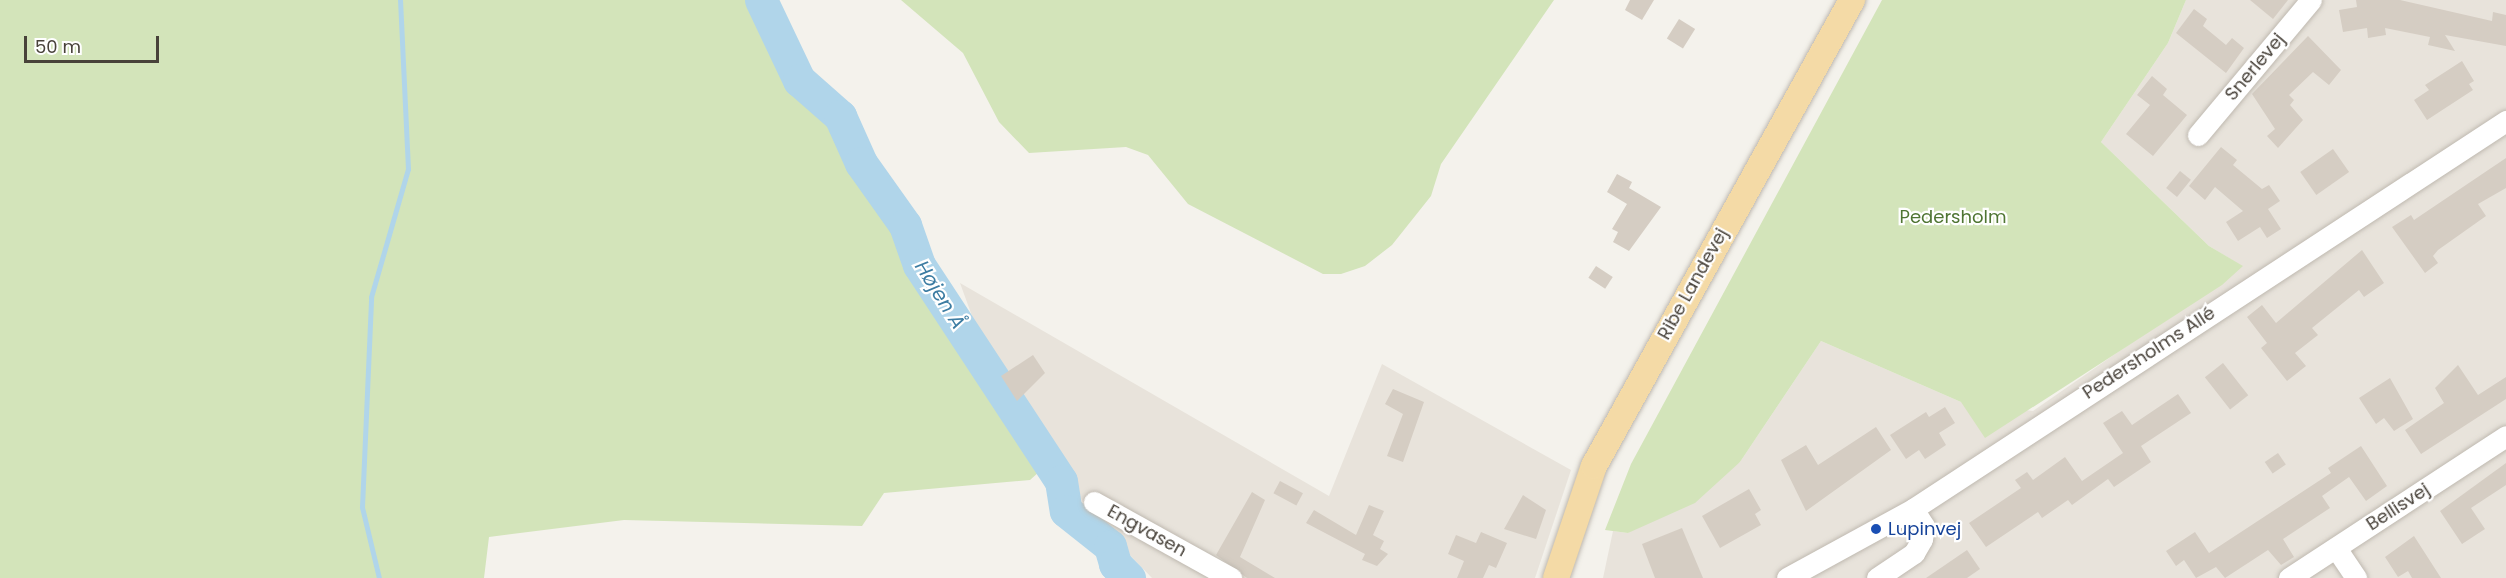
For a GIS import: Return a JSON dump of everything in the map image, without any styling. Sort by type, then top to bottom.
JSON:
[{"type":"main road","name":"Ribe Landevej","points":[[1556,578],[1594,466],[1852,0]]},
{"type":"street","name":"Snerlevej","points":[[2198,135],[2311,0]]},
{"type":"street","name":"Pedersholms Allé","points":[[1787,578],[1913,509],[2506,121]]},
{"type":"street","name":"Bellisvej","points":[[2289,578],[2506,436]]},
{"type":"street","name":"Engvasen","points":[[1094,502],[1231,578]]},
{"type":"street","points":[[1877,578],[1914,553],[1922,539],[1924,526],[1913,509]]},
{"type":"street","points":[[2336,548],[2356,578]]},
{"type":"shaded area","points":[[2186,0],[2506,0],[2506,578],[1603,578],[1613,531],[1628,533],[1740,462],[1821,341],[1961,402],[2033,411],[2242,266],[2209,246],[2101,142],[2168,43]]},
{"type":"shaded area","points":[[960,283],[1329,496],[1382,364],[1571,470],[1535,578],[1152,578],[1093,517],[984,349]]},
{"type":"green space","points":[[0,0],[761,0],[799,80],[840,116],[861,163],[904,225],[919,265],[1049,463],[1030,480],[884,493],[862,526],[624,520],[489,537],[484,578],[0,578]]},
{"type":"green space","points":[[901,0],[1554,0],[1441,164],[1431,196],[1392,245],[1365,266],[1341,274],[1323,274],[1188,204],[1148,155],[1126,147],[1029,153],[999,122],[963,53]]},
{"type":"green space","name":"Pedersholm","points":[[1882,0],[2186,0],[2168,43],[2101,142],[2209,246],[2243,266],[2222,285],[1985,438],[1961,402],[1821,341],[1740,462],[1695,503],[1628,533],[1605,530],[1631,464]]},
{"type":"building","points":[[1630,0],[1654,0],[1642,20],[1625,10]]},
{"type":"building","points":[[2250,0],[2288,0],[2273,19]]},
{"type":"building","points":[[2356,0],[2400,0],[2492,21],[2493,12],[2506,15],[2506,46],[2445,35],[2455,51],[2428,45],[2430,37],[2385,28],[2386,35],[2368,38],[2367,28],[2343,32],[2339,10],[2357,7]]},
{"type":"building","points":[[2194,9],[2207,19],[2203,26],[2226,45],[2232,38],[2244,48],[2226,73],[2176,33]]},
{"type":"building","points":[[1679,19],[1695,29],[1683,49],[1667,39]]},
{"type":"building","points":[[2308,36],[2341,70],[2329,85],[2313,72],[2289,95],[2294,100],[2290,105],[2303,120],[2278,148],[2267,136],[2275,129],[2252,94]]},
{"type":"building","points":[[2462,61],[2474,81],[2469,84],[2473,90],[2427,120],[2414,100],[2429,90],[2425,85]]},
{"type":"building","points":[[2152,76],[2167,89],[2163,95],[2187,115],[2153,156],[2126,134],[2150,105],[2137,95]]},
{"type":"building","points":[[2221,147],[2237,160],[2233,165],[2262,189],[2269,185],[2280,201],[2268,209],[2281,229],[2267,238],[2260,227],[2238,241],[2226,222],[2243,211],[2215,187],[2205,200],[2189,186]]},
{"type":"building","points":[[2333,149],[2349,172],[2316,195],[2300,172]]},
{"type":"building","points":[[2506,158],[2506,188],[2478,204],[2486,216],[2438,250],[2433,256],[2438,263],[2425,273],[2392,227],[2411,215],[2414,220]]},
{"type":"building","points":[[2180,171],[2191,180],[2177,197],[2166,188]]},
{"type":"building","points":[[1617,174],[1632,182],[1629,188],[1661,207],[1629,251],[1613,242],[1618,232],[1612,229],[1627,204],[1607,192]]},
{"type":"building","points":[[2362,250],[2384,283],[2364,297],[2359,290],[2312,328],[2318,335],[2295,353],[2306,366],[2287,381],[2261,348],[2267,343],[2247,317],[2262,305],[2276,323]]},
{"type":"building","points":[[1596,266],[1613,277],[1605,289],[1588,278]]},
{"type":"building","points":[[1033,355],[1045,373],[1017,401],[1001,376]]},
{"type":"building","points":[[2223,363],[2248,395],[2230,409],[2205,377]]},
{"type":"building","points":[[2458,365],[2478,395],[2506,377],[2506,399],[2421,454],[2405,430],[2444,403],[2435,388]]},
{"type":"building","points":[[2390,378],[2413,419],[2394,431],[2384,418],[2376,424],[2359,398]]},
{"type":"building","points":[[1393,389],[1424,402],[1403,462],[1387,456],[1403,414],[1385,404]]},
{"type":"building","points":[[2178,394],[2191,413],[2141,446],[2151,462],[2114,487],[2108,479],[2072,505],[2068,500],[2042,518],[2038,512],[1986,547],[1969,523],[2021,488],[2015,480],[2027,472],[2033,480],[2065,457],[2082,481],[2123,453],[2103,423],[2122,411],[2132,425]]},
{"type":"building","points":[[1945,407],[1955,423],[1939,433],[1946,445],[1925,459],[1919,450],[1906,459],[1890,435],[1926,412],[1929,417]]},
{"type":"building","points":[[1876,427],[1891,450],[1806,511],[1781,460],[1806,445],[1818,465]]},
{"type":"building","points":[[2361,446],[2387,486],[2366,501],[2349,477],[2322,496],[2330,508],[2283,539],[2294,557],[2281,565],[2268,550],[2225,578],[2216,567],[2196,578],[2184,560],[2176,566],[2166,551],[2195,532],[2209,553],[2331,473],[2328,468]]},
{"type":"building","points":[[2278,453],[2286,465],[2273,474],[2265,462]]},
{"type":"building","points":[[2506,463],[2506,485],[2471,508],[2485,529],[2462,544],[2440,511]]},
{"type":"building","points":[[1280,481],[1303,493],[1296,506],[1273,493]]},
{"type":"building","points":[[1749,489],[1761,510],[1755,514],[1761,525],[1720,548],[1702,516]]},
{"type":"building","points":[[1252,492],[1265,500],[1240,557],[1275,578],[1247,578],[1216,555]]},
{"type":"building","points":[[1523,495],[1546,510],[1536,539],[1504,529]]},
{"type":"building","points":[[1369,505],[1384,511],[1373,535],[1384,541],[1380,549],[1388,554],[1377,566],[1362,560],[1365,554],[1306,523],[1314,510],[1356,535]]},
{"type":"building","points":[[1682,528],[1703,578],[1655,578],[1642,544]]},
{"type":"building","points":[[1481,532],[1507,543],[1496,568],[1489,565],[1483,578],[1457,578],[1464,561],[1448,554],[1456,535],[1476,543]]},
{"type":"building","points":[[2414,536],[2441,578],[2412,578],[2408,571],[2398,577],[2385,557]]},
{"type":"building","points":[[1967,550],[1980,569],[1967,578],[1926,578]]},
{"type":"waterway","points":[[379,578],[362,507],[371,297],[408,169],[400,0]]},
{"type":"waterway","name":"Højen Å","points":[[761,0],[799,80],[840,116],[861,163],[905,225],[919,265],[1061,481],[1066,511],[1110,546],[1115,564],[1129,578]]},
{"type":"place","name":"Lupinvej","points":[[1876,529]]}]
